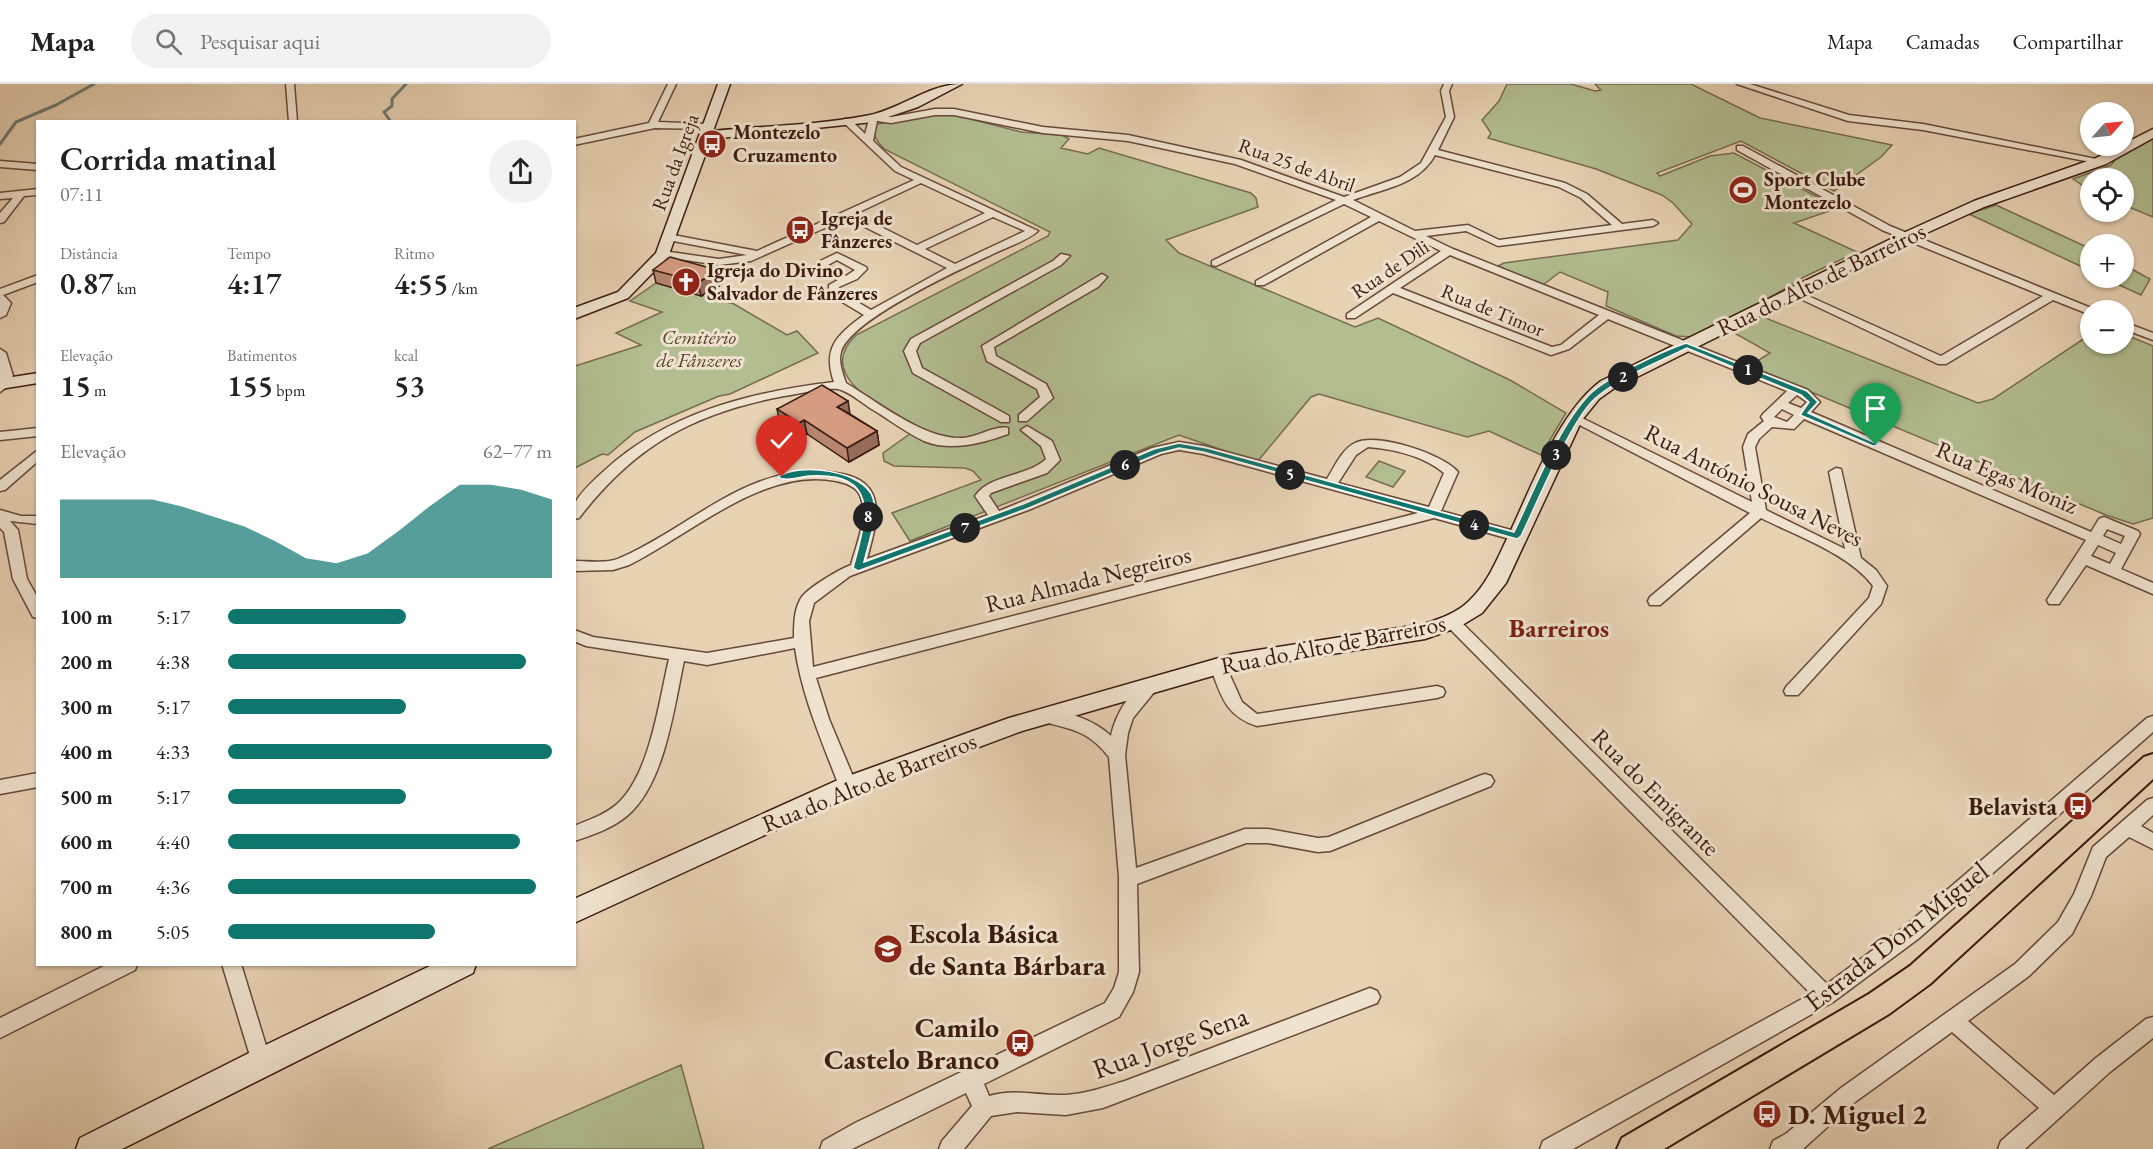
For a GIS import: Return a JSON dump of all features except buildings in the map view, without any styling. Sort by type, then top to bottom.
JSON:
[{"type":"main road","name":"Estrada Dom Miguel","points":[[1633,1149],[1879,1004],[1920,975],[2153,764]]},
{"type":"street","points":[[290,84],[293,120]]},
{"type":"street","points":[[652,126],[672,84]]},
{"type":"street","name":"Rua da Igreja","points":[[663,254],[724,84]]},
{"type":"street","points":[[576,142],[652,126],[707,131],[873,118],[914,105],[956,84]]},
{"type":"street","points":[[1216,263],[1344,200],[1417,172],[1434,152],[1434,141],[1450,117],[1445,91],[1448,84]]},
{"type":"street","points":[[1741,84],[1848,118],[1923,128],[2101,161]]},
{"type":"street","name":"Rua 25 de Abril","points":[[873,118],[891,120],[935,112],[954,112],[1043,130],[1128,138],[1238,162],[1344,200],[1449,251],[1686,345]]},
{"type":"street","points":[[868,142],[873,118]]},
{"type":"street","points":[[841,385],[835,358],[836,347],[850,330],[870,314],[1033,231],[898,169],[847,121]]},
{"type":"street","name":"Rua do Alto de Barreiros","points":[[576,911],[848,786],[1043,716],[1218,666],[1425,631],[1452,622],[1474,608],[1496,583],[1574,419],[1593,395],[1607,385],[1906,237],[1979,204],[2101,161],[2153,133]]},
{"type":"street","points":[[1740,148],[1851,210],[1906,237],[2080,307]]},
{"type":"street","points":[[1434,152],[1562,185],[1584,196],[1620,227]]},
{"type":"street","points":[[0,164],[36,167]]},
{"type":"street","points":[[576,313],[623,295],[663,254],[735,262],[759,255],[921,180]]},
{"type":"street","points":[[0,196],[36,192]]},
{"type":"street","points":[[0,220],[21,194]]},
{"type":"street","points":[[919,248],[993,213]]},
{"type":"street","points":[[847,214],[957,269]]},
{"type":"street","points":[[1260,283],[1381,216]]},
{"type":"street","points":[[1412,234],[1468,228],[1498,243],[1653,223]]},
{"type":"street","points":[[668,237],[759,255]]},
{"type":"street","name":"Rua de Dili","points":[[1352,316],[1449,251]]},
{"type":"street","points":[[1065,256],[1057,263],[915,341],[910,351],[917,370],[1017,434],[1047,398],[1046,393],[1042,387],[991,358],[988,346],[1094,285],[1102,277]]},
{"type":"street","points":[[0,293],[36,279]]},
{"type":"street","points":[[846,280],[834,285],[832,292],[870,314]]},
{"type":"street","name":"Rua de Timor","points":[[1393,289],[1551,351],[1565,347],[1607,314]]},
{"type":"street","points":[[1791,292],[1952,364],[1965,358],[1957,352],[2052,296]]},
{"type":"street","points":[[0,298],[5,303],[0,315]]},
{"type":"street","points":[[2134,329],[2153,337]]},
{"type":"street","points":[[1686,345],[1795,390],[1814,402],[1790,426],[1770,422],[1767,417],[1795,390]]},
{"type":"street","points":[[0,353],[9,369],[2,385]]},
{"type":"street","points":[[2,385],[36,378]]},
{"type":"street","points":[[576,512],[589,492],[618,462],[655,437],[690,419],[735,403],[807,388],[841,385],[929,438],[962,442],[986,438],[1004,425]]},
{"type":"street","name":"Rua Egas Moniz","points":[[1780,404],[2094,539]]},
{"type":"street","name":"Rua António Sousa Neves","points":[[1574,419],[1854,560],[1874,576],[1880,592],[1876,600],[1792,691]]},
{"type":"street","points":[[1655,601],[1760,512],[1749,447],[1753,436],[1770,422]]},
{"type":"street","points":[[996,517],[981,496],[986,490],[1042,470],[1053,460],[1047,444],[1025,424]]},
{"type":"street","points":[[0,436],[36,432]]},
{"type":"street","points":[[1329,486],[1356,447],[1371,442],[1378,443],[1447,467],[1450,478],[1432,514]]},
{"type":"street","points":[[848,786],[808,674],[800,642],[807,600],[824,586],[858,568],[996,517],[1157,451],[1179,446],[1204,450],[1517,536]]},
{"type":"street","points":[[0,487],[36,456]]},
{"type":"street","points":[[1836,472],[1854,560]]},
{"type":"street","points":[[576,566],[622,563],[749,491],[782,477],[811,473],[836,474],[858,483],[869,498],[868,527],[858,568]]},
{"type":"street","points":[[1367,496],[1381,507],[1385,516],[1380,529]]},
{"type":"street","points":[[0,514],[21,520],[36,520]]},
{"type":"street","name":"Rua Almada Negreiros","points":[[808,674],[1432,514]]},
{"type":"street","points":[[0,520],[11,530],[20,579],[36,609]]},
{"type":"street","name":"Rua Egas Moniz","points":[[2054,600],[2104,522],[2133,534],[2113,571]]},
{"type":"street","points":[[2083,558],[2153,589]]},
{"type":"street","name":"Rua do Emigrante","points":[[1452,622],[1826,996]]},
{"type":"street","points":[[576,636],[591,642],[707,659],[800,642]]},
{"type":"street","points":[[576,833],[612,818],[628,804],[638,788],[647,771],[678,656]]},
{"type":"street","points":[[1218,666],[1239,713],[1247,719],[1257,720],[1437,692]]},
{"type":"street","points":[[1091,728],[1122,718],[1152,685]]},
{"type":"street","points":[[1043,716],[1074,721],[1091,728],[1104,738],[1117,755]]},
{"type":"street","points":[[831,1149],[863,1131],[1112,1010],[1123,992],[1129,972],[1128,877],[1117,755],[1122,718]]},
{"type":"street","name":"Estrada Dom Miguel","points":[[1551,1149],[1826,996],[1911,933],[2153,722]]},
{"type":"street","points":[[0,787],[36,780]]},
{"type":"street","points":[[1128,877],[1144,874],[1245,836],[1268,836],[1318,845],[1330,844],[1485,781]]},
{"type":"street","points":[[1781,1149],[1795,1141],[1848,1095],[2022,970],[2065,928],[2082,896],[2099,852],[2153,805]]},
{"type":"street","points":[[2128,827],[2153,842]]},
{"type":"street","points":[[0,1028],[124,966]]},
{"type":"street","points":[[232,966],[261,1062]]},
{"type":"street","points":[[91,1149],[261,1062],[459,966]]},
{"type":"street","name":"Rua Jorge Sena","points":[[984,1108],[1005,1100],[1064,1105],[1090,1102],[1125,1091],[1370,997]]},
{"type":"street","points":[[1952,1020],[2054,1108]]},
{"type":"street","points":[[2008,1149],[2153,1026]]},
{"type":"street","points":[[950,1149],[984,1108],[971,1080]]},
{"type":"green space","points":[[1507,84],[1571,84],[1595,91],[1601,90],[1595,84],[1691,84],[1760,118],[1892,145],[1881,157],[1834,191],[1741,141],[1657,173],[1660,176],[1710,156],[1734,153],[1838,208],[1794,223],[1857,252],[1804,277],[1748,311],[1978,403],[1993,399],[2080,341],[2080,354],[2134,354],[2134,338],[2153,346],[2153,518],[2133,524],[2106,515],[1749,366],[1770,353],[1717,323],[1691,337],[1676,336],[1606,306],[1608,292],[1560,272],[1543,285],[1498,266],[1504,263],[1678,240],[1692,224],[1673,203],[1662,195],[1596,169],[1488,138],[1491,133],[1482,120],[1499,101]]},
{"type":"green space","points":[[947,113],[1021,132],[1062,135],[1069,139],[1061,148],[1088,154],[1099,148],[1251,193],[1256,198],[1258,207],[1166,240],[1179,253],[1355,327],[1378,318],[1510,380],[1566,413],[1541,455],[1489,431],[1467,437],[1319,394],[1311,397],[1257,462],[1179,435],[910,541],[892,513],[981,480],[973,471],[965,468],[894,466],[884,461],[883,453],[918,428],[873,402],[859,390],[848,378],[843,365],[845,350],[856,335],[1048,236],[1050,232],[884,149],[876,138],[877,124]]},
{"type":"green space","points":[[2153,138],[2153,217],[2134,209],[2134,168],[2103,168],[2111,165],[2118,156],[2134,156],[2134,148]]},
{"type":"green space","points":[[2080,176],[2080,184],[2073,179]]},
{"type":"green space","points":[[1996,205],[2080,244],[2080,266],[1969,214]]},
{"type":"green space","points":[[2134,270],[2150,279],[2141,295],[2126,288],[2134,288]]},
{"type":"green space","name":"Cemitério de Fânzeres","points":[[656,283],[734,304],[787,335],[797,331],[818,353],[730,394],[719,396],[635,432],[608,455],[602,454],[576,467],[576,366],[641,345],[616,333],[662,312],[630,301]]},
{"type":"green space","points":[[1379,461],[1405,471],[1393,487],[1366,477]]},
{"type":"green space","points":[[681,1065],[704,1149],[488,1149]]},
{"type":"waterway","points":[[0,144],[16,122],[56,105],[94,84]]},
{"type":"waterway","points":[[390,120],[384,112],[392,106],[392,99],[406,84]]},
{"type":"place","name":"Montezelo Cruzamento","points":[[712,144]]},
{"type":"place","name":"Sport Clube Montezelo","points":[[1743,190]]},
{"type":"place","name":"Igreja de Fânzeres","points":[[800,230]]},
{"type":"place","name":"Igreja do Divino Salvador de Fânzeres","points":[[686,282]]},
{"type":"place","name":"Belavista","points":[[2078,806]]},
{"type":"place","name":"Escola Básica de Santa Bárbara","points":[[888,949]]},
{"type":"place","name":"Camilo Castelo Branco","points":[[1020,1043]]},
{"type":"place","name":"D. Miguel 2","points":[[1767,1114]]},
{"type":"district","name":"Barreiros","points":[[1559,628]]},
{"type":"route","points":[[782,477],[811,473],[836,474],[858,483],[869,498],[868,527],[858,568],[1026,506],[1157,451],[1179,446],[1204,450],[1517,536],[1574,419],[1593,395],[1607,385],[1686,345],[1804,393],[1814,402],[1803,413],[1876,445]]}]
